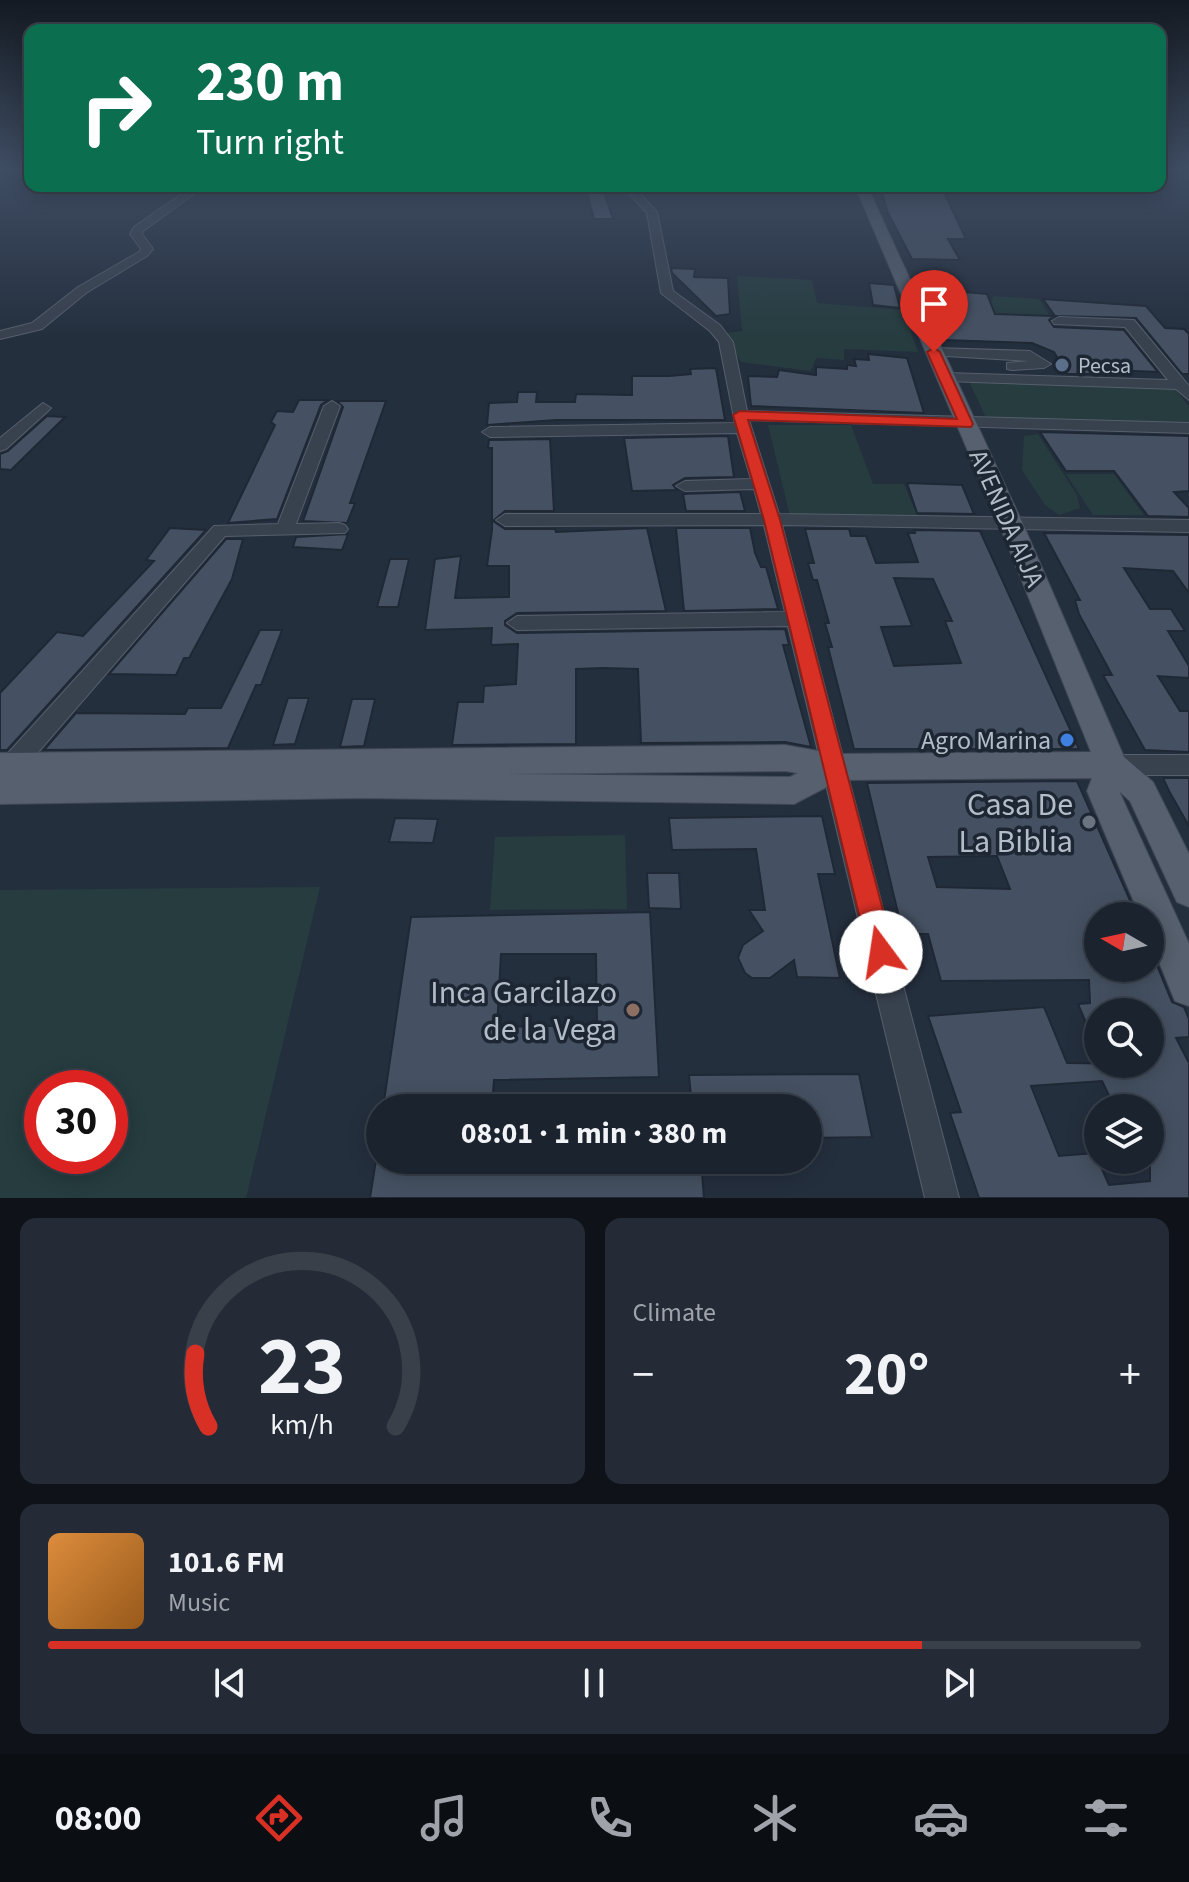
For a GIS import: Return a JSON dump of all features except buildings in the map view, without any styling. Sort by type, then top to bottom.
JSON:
[{"type":"main road","name":"AVENIDA AIJA","points":[[878,226],[1011,524],[1112,765],[1142,792],[1189,891]]},
{"type":"main road","name":"AVENIDA AIJA","points":[[1112,765],[1103,791],[1189,987]]},
{"type":"main road","points":[[3,775],[360,785],[794,791],[835,767],[1112,765]]},
{"type":"street","points":[[0,335],[37,326],[82,290],[143,254],[146,244],[136,234],[142,226]]},
{"type":"street","points":[[655,226],[667,293],[715,328],[726,342],[742,422],[772,520],[942,1198]]},
{"type":"street","points":[[1059,321],[1129,323],[1184,390]]},
{"type":"street","points":[[1030,355],[1038,357],[1044,364],[1033,367],[939,364],[1030,355]]},
{"type":"street","points":[[939,364],[1184,390]]},
{"type":"street","points":[[285,529],[332,406]]},
{"type":"street","points":[[0,446],[43,408]]},
{"type":"street","points":[[490,432],[742,422],[1189,428]]},
{"type":"street","points":[[685,486],[761,484]]},
{"type":"street","points":[[505,520],[1189,526]]},
{"type":"street","points":[[3,775],[220,530],[339,529]]},
{"type":"street","points":[[517,623],[797,619]]},
{"type":"street","points":[[1112,765],[1189,765]]},
{"type":"green space","points":[[737,276],[812,280],[817,303],[903,310],[918,352],[844,349],[844,360],[816,358],[811,371],[741,362],[724,333],[742,331]]},
{"type":"green space","points":[[993,296],[1039,299],[1054,322],[932,320],[922,299],[992,301]]},
{"type":"green space","points":[[969,381],[1174,388],[1189,406],[1189,424],[987,420]]},
{"type":"green space","points":[[768,425],[851,425],[873,484],[904,484],[918,517],[790,516]]},
{"type":"green space","points":[[1038,434],[1077,495],[1080,508],[1059,515],[1045,505],[1022,470],[1024,436]]},
{"type":"green space","points":[[1066,474],[1114,474],[1144,515],[1093,515]]},
{"type":"green space","points":[[625,835],[627,909],[490,910],[495,837]]},
{"type":"green space","points":[[320,887],[246,1198],[0,1198],[0,890]]},
{"type":"place","name":"Pecsa","points":[[1062,365]]},
{"type":"place","name":"Agro Marina","points":[[1067,740]]},
{"type":"place","name":"Casa De La Biblia","points":[[1089,822]]},
{"type":"place","name":"Inca Garcilazo de la Vega","points":[[633,1010]]},
{"type":"route","points":[[881,952],[772,520],[740,415],[966,424],[934,352]]}]
